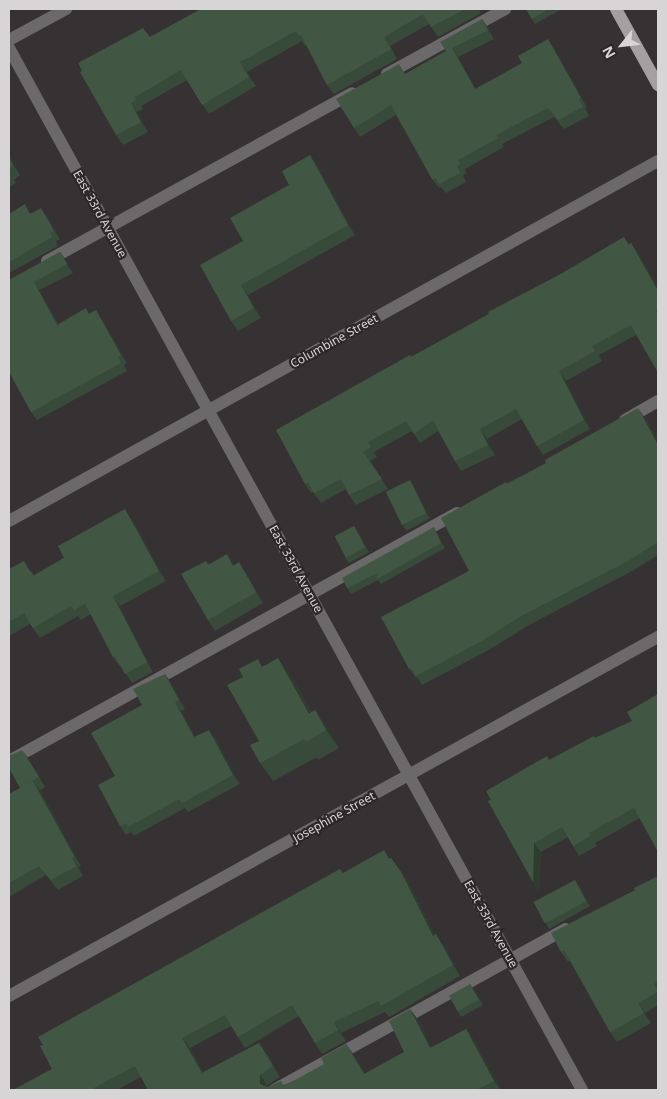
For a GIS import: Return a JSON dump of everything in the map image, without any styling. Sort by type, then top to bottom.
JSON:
[{"type":"main road","points":[[616,9],[658,85]]},
{"type":"street","points":[[9,40],[66,9]]},
{"type":"street","points":[[33,269],[505,9]]},
{"type":"street","name":"East 33rd Avenue","points":[[9,48],[582,1090]]},
{"type":"street","name":"Columbine Street","points":[[9,521],[658,162]]},
{"type":"street","points":[[615,426],[658,401]]},
{"type":"street","points":[[9,761],[466,508]]},
{"type":"street","name":"Josephine Street","points":[[9,996],[658,637]]},
{"type":"street","points":[[274,1090],[580,921]]},
{"type":"building","points":[[201,9],[465,9],[431,27],[423,14],[384,37],[391,49],[327,85],[301,35],[299,36],[296,31],[240,62],[249,77],[202,105],[181,70],[135,97],[136,100],[131,103],[141,122],[116,135],[80,72],[82,71],[78,63],[143,28],[150,37]]},
{"type":"building","points":[[526,9],[549,9],[532,19]]},
{"type":"building","points":[[482,19],[488,30],[452,48],[475,89],[522,63],[518,56],[548,39],[581,98],[579,99],[583,107],[558,120],[548,108],[496,135],[498,138],[458,160],[460,164],[457,166],[460,173],[439,184],[436,178],[432,179],[391,105],[354,128],[336,99],[399,64],[405,74],[446,51],[440,42]]},
{"type":"building","points":[[310,155],[348,225],[241,285],[254,308],[231,321],[200,265],[243,241],[230,218],[289,185],[282,171]]},
{"type":"building","points":[[9,157],[13,165],[9,168]]},
{"type":"building","points":[[25,204],[30,214],[41,208],[54,231],[50,233],[52,237],[9,262],[9,214]]},
{"type":"building","points":[[624,237],[628,245],[631,243],[658,291],[658,309],[656,311],[658,315],[658,372],[631,325],[592,346],[595,351],[559,371],[584,420],[537,446],[516,409],[480,429],[488,445],[455,461],[433,420],[414,434],[406,421],[368,442],[371,447],[363,452],[382,479],[349,495],[341,479],[314,493],[308,482],[305,484],[276,430],[410,355],[411,357],[489,314],[488,312],[559,275]]},
{"type":"building","points":[[60,252],[67,264],[34,282],[57,325],[86,308],[89,314],[96,310],[121,355],[118,357],[121,363],[31,412],[9,372],[9,280]]},
{"type":"building","points":[[638,408],[658,445],[658,542],[628,561],[523,615],[480,642],[416,676],[411,668],[409,669],[381,617],[469,571],[441,518],[506,482],[507,484],[546,463],[545,460]]},
{"type":"building","points":[[410,480],[426,513],[402,525],[386,492]]},
{"type":"building","points":[[125,509],[159,571],[113,596],[147,662],[125,674],[115,656],[113,657],[85,604],[74,610],[71,606],[33,628],[24,613],[9,622],[9,569],[24,561],[33,576],[64,558],[58,546]]},
{"type":"building","points":[[354,526],[365,547],[346,558],[335,536]]},
{"type":"building","points":[[434,527],[441,543],[377,579],[377,573],[347,588],[342,578]]},
{"type":"building","points":[[227,554],[233,566],[239,562],[256,592],[208,620],[181,574],[206,561],[208,565]]},
{"type":"building","points":[[278,658],[309,714],[315,710],[326,730],[306,742],[304,739],[260,763],[250,745],[259,741],[227,685],[243,677],[239,669],[258,659],[262,667]]},
{"type":"building","points":[[165,674],[179,700],[175,702],[194,737],[209,730],[233,775],[182,803],[179,799],[128,827],[126,823],[120,826],[98,785],[115,776],[91,733],[142,705],[133,689]]},
{"type":"building","points":[[658,694],[658,852],[634,808],[589,833],[590,836],[573,846],[562,827],[534,843],[533,882],[488,801],[491,800],[486,791],[547,756],[549,760],[594,736],[595,738],[632,721],[627,712]]},
{"type":"building","points":[[22,750],[39,777],[23,786],[33,781],[74,856],[72,858],[77,866],[51,880],[39,866],[9,883],[9,794],[20,788],[9,768],[9,756]]},
{"type":"building","points":[[384,850],[389,859],[391,858],[401,872],[433,936],[436,934],[453,965],[381,1006],[378,1001],[334,1022],[338,1030],[315,1043],[292,1005],[238,1037],[225,1015],[182,1038],[202,1073],[259,1043],[273,1066],[260,1075],[260,1084],[267,1087],[281,1081],[284,1086],[324,1064],[321,1058],[346,1044],[364,1074],[404,1052],[389,1021],[410,1009],[430,1048],[466,1029],[494,1081],[476,1090],[148,1090],[135,1066],[94,1088],[96,1090],[13,1090],[52,1069],[40,1046],[43,1045],[38,1037],[340,869],[343,873]]},
{"type":"building","points":[[658,876],[658,981],[654,984],[658,992],[638,1003],[644,1013],[610,1032],[564,950],[561,952],[551,933],[635,890],[634,888]]},
{"type":"building","points":[[575,880],[586,901],[545,923],[534,902]]},
{"type":"building","points":[[470,984],[479,1000],[458,1011],[449,996]]}]
